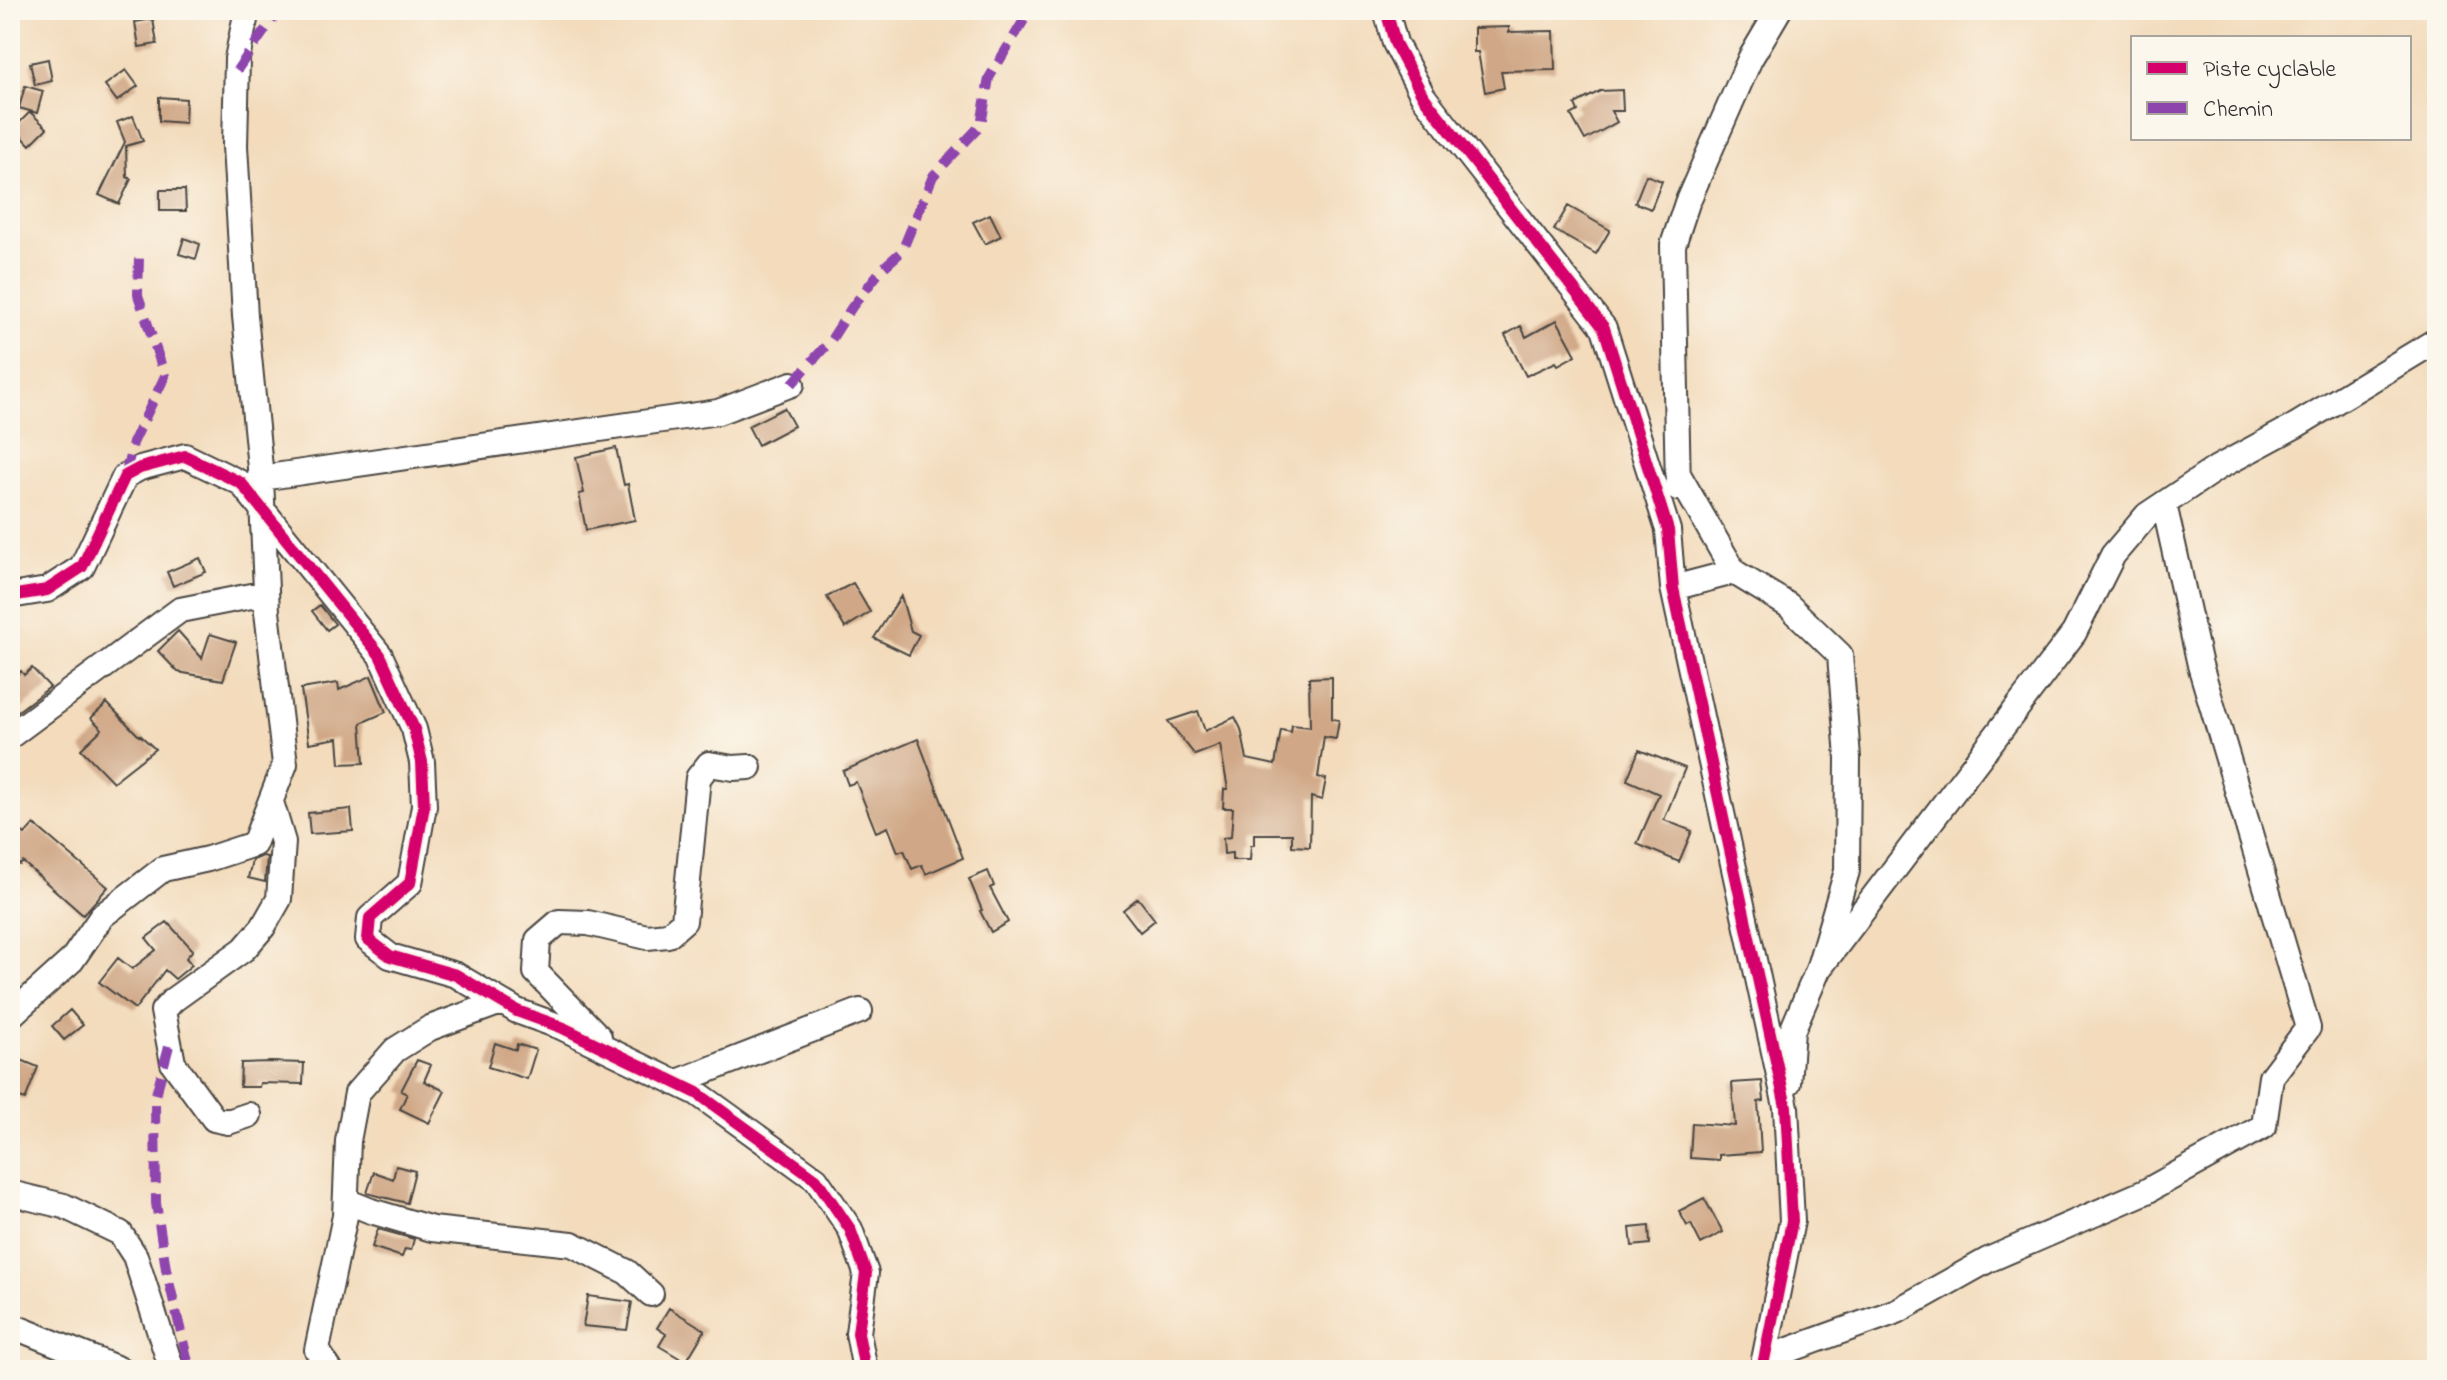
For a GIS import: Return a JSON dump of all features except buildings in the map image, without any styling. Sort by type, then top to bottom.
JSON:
[{"type":"street","points":[[10,1016],[72,960],[102,916],[163,869],[254,844],[285,764],[266,593],[261,478],[245,316],[235,146],[237,59],[247,10]]},
{"type":"street","points":[[1386,10],[1395,43],[1423,96],[1604,328],[1668,530],[1673,588],[1786,1107]]},
{"type":"street","points":[[1668,530],[1678,508],[1673,245],[1687,203],[1750,59],[1779,10]]},
{"type":"street","points":[[1818,970],[2074,633],[2113,555],[2147,515],[2217,468],[2295,426],[2437,340]]},
{"type":"street","points":[[261,478],[718,412],[792,384]]},
{"type":"street","points":[[10,596],[47,590],[82,567],[125,476],[140,468],[185,456],[241,483],[380,655],[414,729],[422,762],[424,806],[410,883],[370,918],[368,939],[390,956],[456,975],[517,1011],[561,1027],[697,1093],[816,1179],[850,1229],[866,1273],[858,1333],[865,1370]]},
{"type":"street","points":[[1678,474],[1734,572],[1788,605],[1840,655],[1848,758],[1847,871],[1818,970],[1792,1031],[1786,1107],[1792,1221],[1763,1365]]},
{"type":"street","points":[[1763,1365],[1897,1311],[1988,1260],[2145,1192],[2264,1126],[2271,1077],[2308,1028],[2200,665],[2164,504]]},
{"type":"street","points":[[1673,588],[1734,572]]},
{"type":"street","points":[[10,736],[180,610],[266,593]]},
{"type":"street","points":[[618,1055],[536,972],[538,940],[559,922],[588,923],[647,937],[668,935],[684,921],[698,778],[709,764],[749,767]]},
{"type":"street","points":[[249,1115],[228,1122],[214,1119],[173,1063],[163,1011],[173,1000],[244,949],[263,927],[279,899],[283,842],[271,802]]},
{"type":"street","points":[[330,1370],[317,1350],[345,1216],[348,1141],[357,1093],[395,1050],[430,1028],[501,1002]]},
{"type":"street","points":[[675,1083],[860,1011]]},
{"type":"street","points":[[10,1193],[64,1206],[120,1233],[135,1256],[172,1370]]},
{"type":"street","points":[[346,1201],[432,1229],[572,1244],[627,1272],[651,1294]]},
{"type":"street","points":[[10,1325],[121,1370]]},
{"type":"marked path","points":[[237,70],[279,10]]},
{"type":"marked path","points":[[792,384],[831,340],[882,269],[902,251],[933,176],[981,125],[989,78],[1030,10]]},
{"type":"marked path","points":[[125,476],[133,443],[165,376],[138,295],[139,258]]},
{"type":"marked path","points":[[169,1046],[155,1098],[156,1203],[166,1269],[190,1370]]},
{"type":"cycle path","points":[[1386,10],[1395,43],[1423,96],[1604,328],[1668,530],[1673,588],[1786,1107],[1792,1221],[1762,1370]]},
{"type":"cycle path","points":[[10,596],[47,590],[82,567],[125,476],[140,468],[185,456],[241,483],[380,655],[414,729],[422,762],[424,806],[410,883],[370,918],[368,939],[390,956],[456,975],[517,1011],[561,1027],[697,1093],[816,1179],[850,1229],[866,1273],[858,1333],[865,1370]]}]
